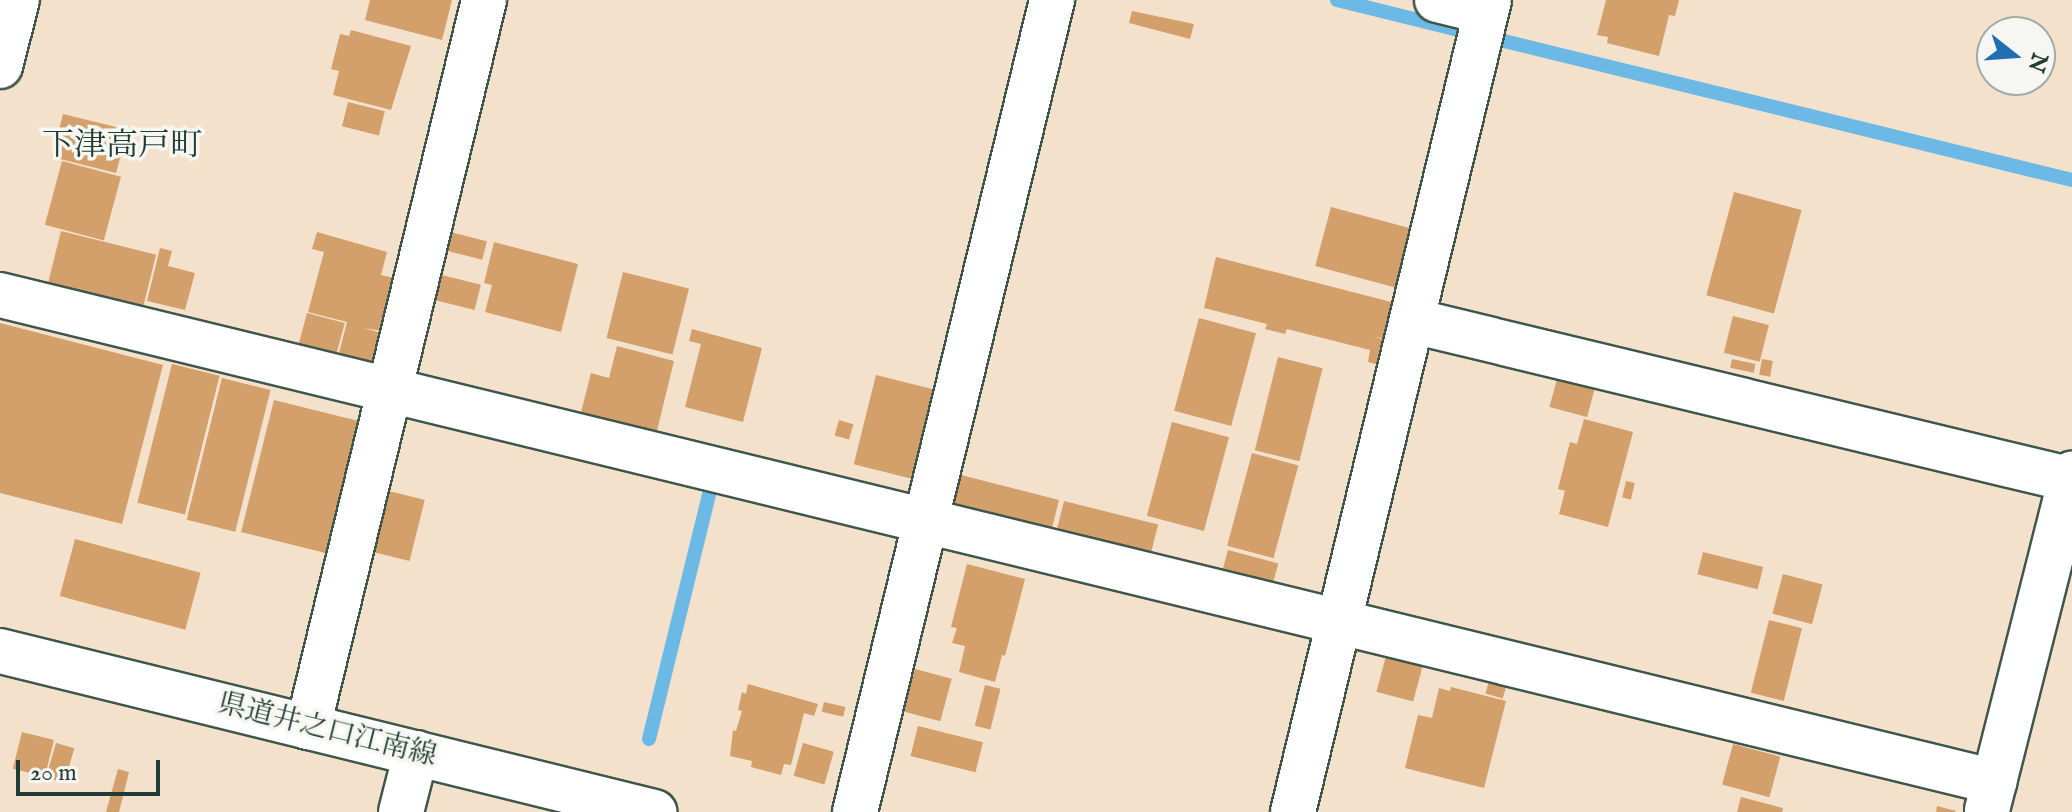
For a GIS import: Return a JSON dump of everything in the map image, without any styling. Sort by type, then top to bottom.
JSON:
[{"type":"street","points":[[0,66],[17,0]]},
{"type":"street","points":[[308,727],[484,0]]},
{"type":"street","points":[[855,812],[1052,0]]},
{"type":"street","points":[[1293,812],[1488,6],[1437,0]]},
{"type":"street","points":[[0,295],[1339,624],[1990,797],[2072,478],[1413,321]]},
{"type":"street","name":"県道井之口江南線","points":[[0,651],[654,812]]},
{"type":"street","points":[[401,812],[416,753]]},
{"type":"building","points":[[370,0],[452,0],[442,40],[365,20]]},
{"type":"building","points":[[1606,0],[1679,0],[1675,16],[1669,15],[1659,56],[1607,43],[1608,37],[1597,35]]},
{"type":"building","points":[[1132,11],[1194,24],[1190,39],[1129,23]]},
{"type":"building","points":[[351,30],[411,46],[391,110],[333,95],[339,71],[331,69],[340,34],[349,36]]},
{"type":"building","points":[[348,102],[385,111],[379,135],[342,126]]},
{"type":"building","points":[[63,114],[116,127],[114,134],[121,136],[118,151],[122,151],[116,173],[52,157]]},
{"type":"building","points":[[62,161],[121,177],[104,241],[45,225]]},
{"type":"building","points":[[1734,192],[1802,210],[1774,313],[1706,295]]},
{"type":"building","points":[[1331,207],[1412,229],[1396,288],[1315,266]]},
{"type":"building","points":[[61,231],[156,255],[141,314],[46,290]]},
{"type":"building","points":[[317,232],[387,252],[381,275],[395,278],[382,331],[364,328],[381,333],[373,365],[338,357],[347,322],[308,312],[324,252],[312,249]]},
{"type":"building","points":[[450,232],[487,241],[482,260],[445,250]]},
{"type":"building","points":[[494,242],[578,264],[561,332],[485,312],[492,285],[484,283]]},
{"type":"building","points":[[160,248],[172,251],[168,266],[195,273],[185,310],[147,301]]},
{"type":"building","points":[[1216,257],[1399,304],[1389,340],[1373,336],[1390,342],[1383,366],[1368,362],[1370,350],[1287,329],[1285,334],[1265,329],[1267,324],[1204,308]]},
{"type":"building","points":[[623,272],[689,288],[673,354],[607,338]]},
{"type":"building","points":[[442,275],[481,285],[475,310],[436,300]]},
{"type":"building","points":[[307,313],[345,323],[335,360],[297,350]]},
{"type":"building","points":[[1733,316],[1769,325],[1760,362],[1724,353]]},
{"type":"building","points":[[1199,318],[1256,333],[1231,426],[1174,411]]},
{"type":"building","points":[[0,323],[163,365],[122,524],[0,493]]},
{"type":"building","points":[[692,329],[762,348],[743,422],[685,407],[701,344],[689,341]]},
{"type":"building","points":[[617,346],[674,361],[655,439],[579,420],[591,373],[609,378]]},
{"type":"building","points":[[1278,357],[1323,368],[1299,461],[1255,450]]},
{"type":"building","points":[[1732,359],[1755,364],[1754,373],[1730,368]]},
{"type":"building","points":[[1762,359],[1773,361],[1770,377],[1759,375]]},
{"type":"building","points":[[172,364],[220,376],[185,515],[137,503]]},
{"type":"building","points":[[876,375],[940,391],[918,480],[854,464]]},
{"type":"building","points":[[1558,375],[1596,385],[1587,417],[1549,407]]},
{"type":"building","points":[[222,378],[271,390],[235,532],[187,520]]},
{"type":"building","points":[[274,400],[358,421],[326,553],[241,532]]},
{"type":"building","points":[[1584,419],[1633,432],[1608,527],[1559,514],[1565,491],[1558,489],[1570,442],[1577,444]]},
{"type":"building","points":[[839,420],[853,424],[849,440],[835,435]]},
{"type":"building","points":[[1172,422],[1229,437],[1204,531],[1147,516]]},
{"type":"building","points":[[1252,453],[1298,465],[1274,558],[1227,546]]},
{"type":"building","points":[[961,475],[1059,500],[1049,540],[952,509]]},
{"type":"building","points":[[1626,481],[1635,483],[1631,500],[1622,498]]},
{"type":"building","points":[[385,490],[425,500],[410,561],[370,551]]},
{"type":"building","points":[[1064,501],[1158,524],[1149,562],[1055,539]]},
{"type":"building","points":[[75,539],[201,573],[185,630],[60,596]]},
{"type":"building","points":[[1228,550],[1278,563],[1270,594],[1220,581]]},
{"type":"building","points":[[1703,552],[1763,567],[1758,589],[1697,574]]},
{"type":"building","points":[[967,564],[1025,579],[995,682],[959,672],[965,646],[952,643],[957,628],[951,627]]},
{"type":"building","points":[[1783,574],[1823,585],[1812,624],[1772,614]]},
{"type":"building","points":[[1769,620],[1802,628],[1784,701],[1751,693]]},
{"type":"building","points":[[1386,656],[1423,666],[1413,702],[1376,692]]},
{"type":"building","points":[[915,669],[952,679],[940,721],[904,712]]},
{"type":"building","points":[[1489,681],[1506,686],[1503,698],[1485,693]]},
{"type":"building","points":[[748,684],[818,704],[814,716],[804,713],[791,765],[784,764],[781,775],[751,767],[752,761],[730,756],[733,730],[736,731],[742,711],[738,710],[742,692],[746,694]]},
{"type":"building","points":[[985,685],[1001,689],[990,730],[975,726]]},
{"type":"building","points":[[1451,687],[1506,701],[1484,788],[1405,768],[1418,715],[1432,718],[1439,688],[1450,691]]},
{"type":"building","points":[[824,702],[845,707],[843,717],[822,712]]},
{"type":"building","points":[[918,726],[983,742],[976,772],[911,756]]},
{"type":"building","points":[[22,732],[54,740],[45,777],[13,769]]},
{"type":"building","points":[[56,743],[74,748],[64,783],[46,778]]},
{"type":"building","points":[[803,743],[834,752],[824,785],[794,776]]},
{"type":"building","points":[[1733,744],[1780,757],[1769,797],[1722,785]]},
{"type":"building","points":[[118,769],[129,772],[119,812],[106,812]]},
{"type":"building","points":[[1741,797],[1783,808],[1782,812],[1737,812]]},
{"type":"building","points":[[1937,806],[1956,811],[1936,812]]},
{"type":"waterway","points":[[1337,0],[1458,30]]},
{"type":"waterway","points":[[1504,41],[2072,180]]},
{"type":"waterway","points":[[649,739],[711,487]]},
{"type":"district","name":"下津高戸町","points":[[122,147]]}]
